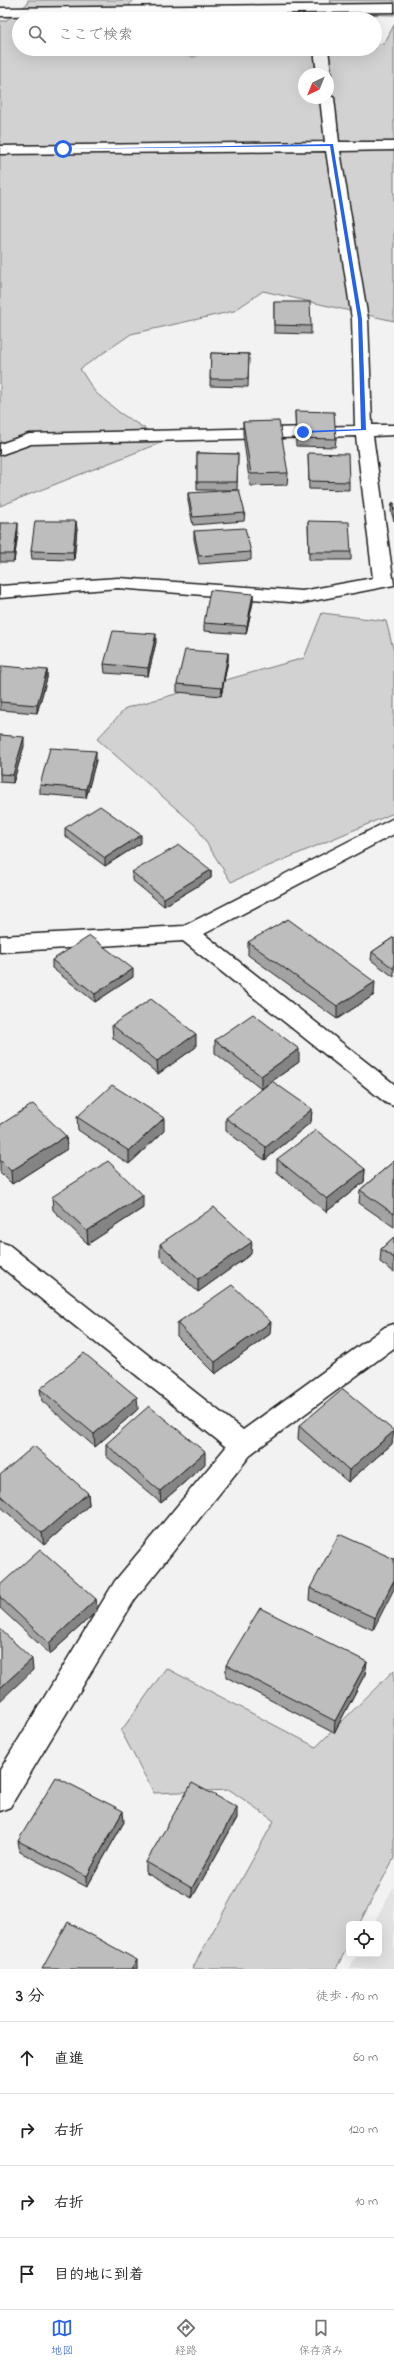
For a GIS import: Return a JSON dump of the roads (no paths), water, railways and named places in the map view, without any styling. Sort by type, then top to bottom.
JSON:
[{"type":"street","points":[[0,12],[394,8]]},
{"type":"street","points":[[322,56],[323,68]]},
{"type":"street","points":[[0,592],[118,583],[302,596],[389,581],[364,430],[360,319],[332,145],[328,104]]},
{"type":"street","points":[[0,150],[332,145],[394,146]]},
{"type":"street","points":[[0,450],[29,439],[394,430]]},
{"type":"street","points":[[0,944],[188,933],[394,825]]},
{"type":"street","points":[[188,933],[394,1097]]},
{"type":"street","points":[[0,1252],[243,1445]]},
{"type":"street","points":[[0,1798],[125,1590],[243,1445],[394,1334]]}]
